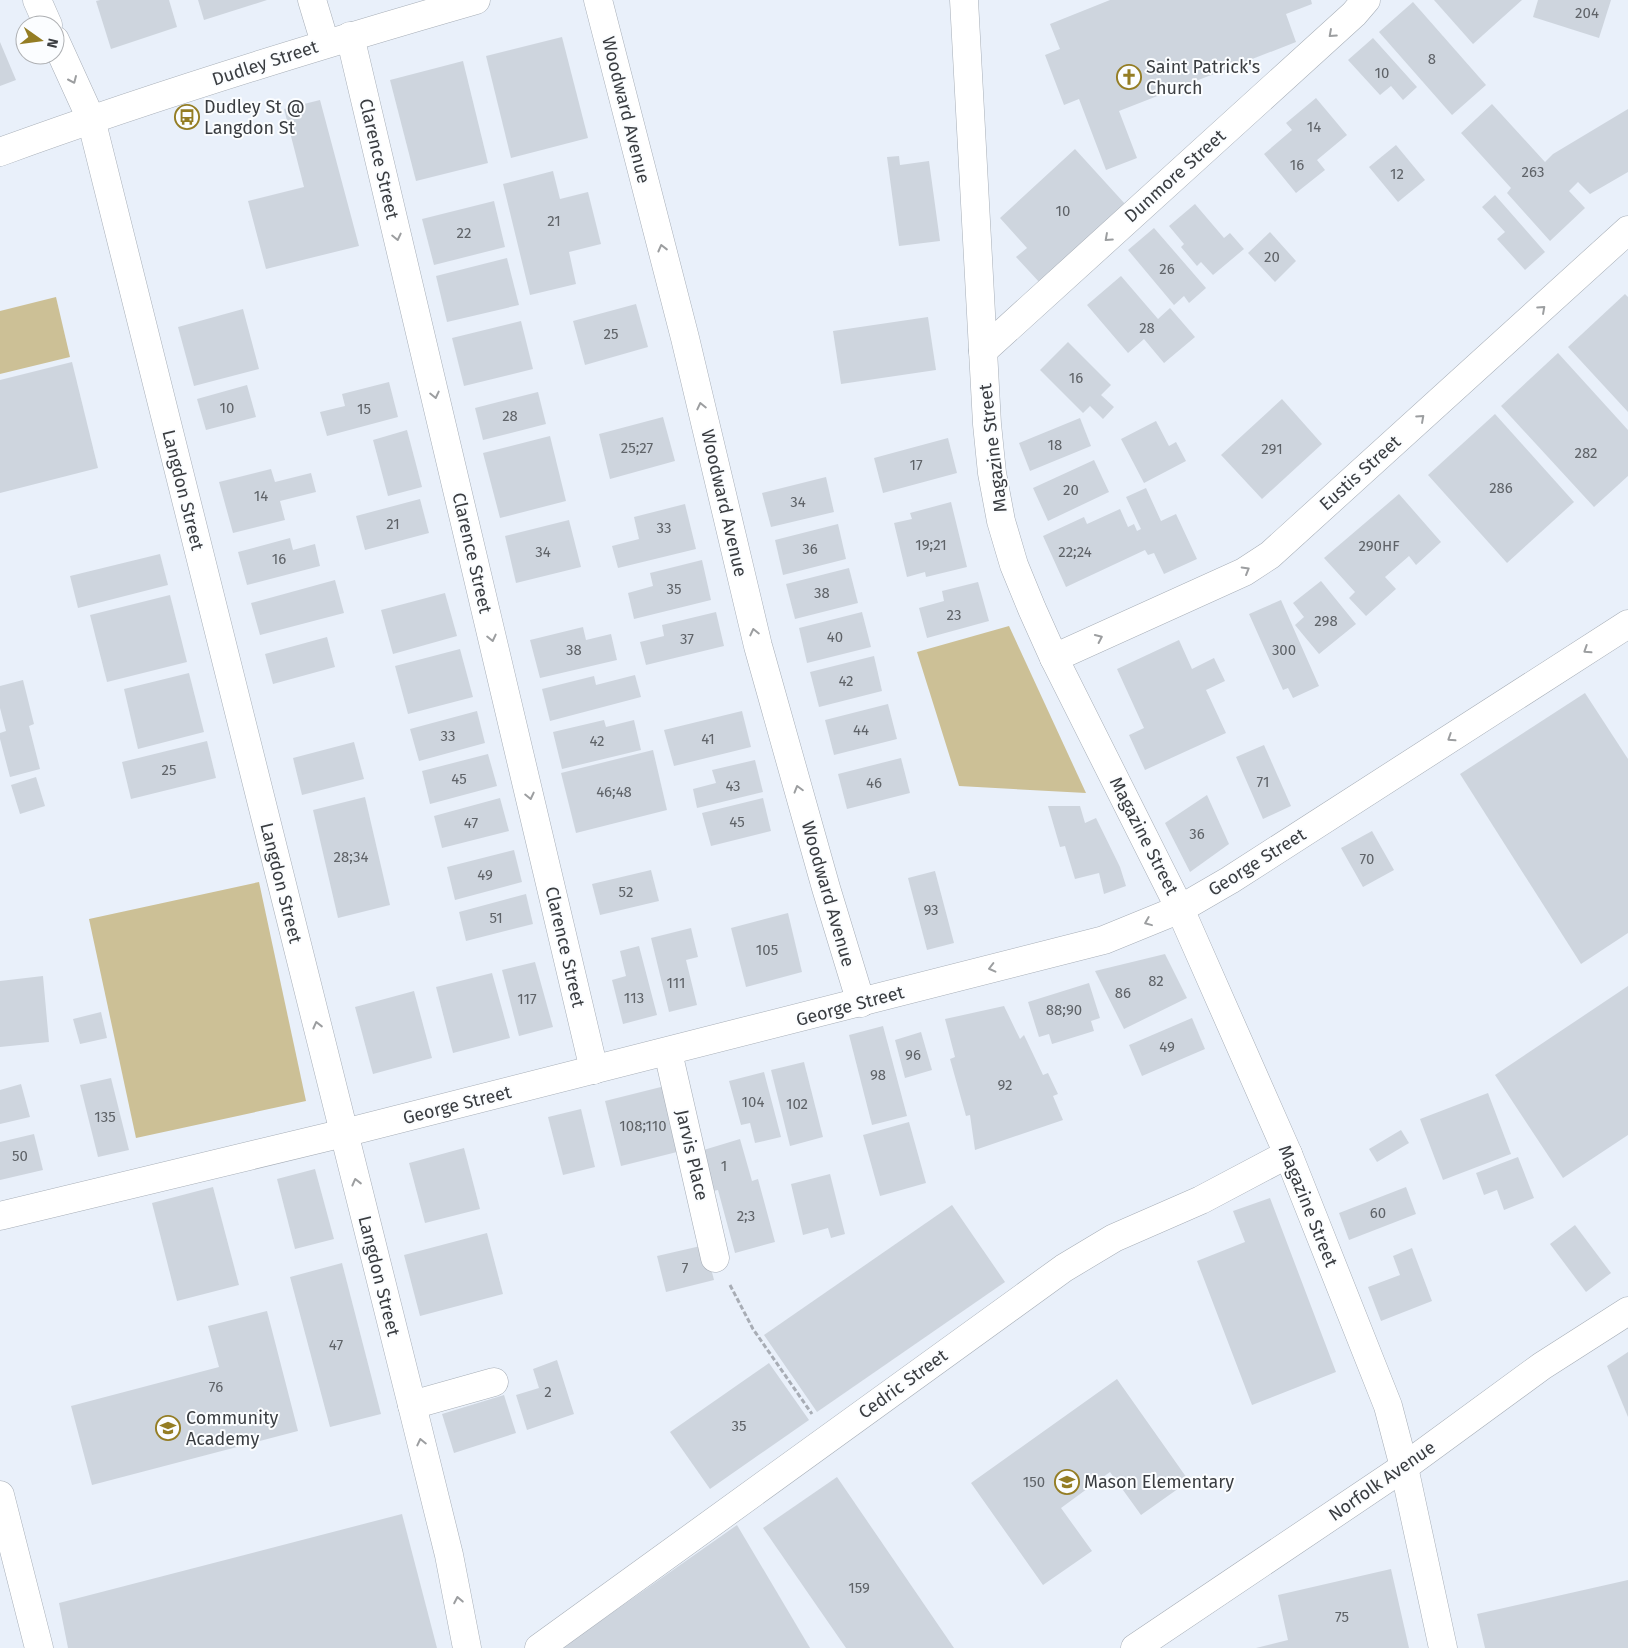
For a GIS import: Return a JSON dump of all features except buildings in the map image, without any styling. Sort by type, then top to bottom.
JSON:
[{"type":"street","points":[[37,0],[44,15]]},
{"type":"street","name":"Clarence Street","points":[[312,0],[337,40],[594,1070]]},
{"type":"street","name":"Dudley Street","points":[[0,152],[91,119],[337,40],[476,0]]},
{"type":"street","name":"Woodward Avenue","points":[[598,0],[685,338],[758,646],[860,1003]]},
{"type":"street","name":"Magazine Street","points":[[964,0],[983,351],[992,473],[1001,521],[1014,565],[1054,658],[1180,909],[1288,1154],[1388,1406],[1404,1467],[1443,1648]]},
{"type":"street","name":"Dunmore Street","points":[[983,351],[1354,14],[1366,0]]},
{"type":"street","name":"Langdon Street","points":[[65,62],[91,119],[412,1404],[449,1555],[467,1648]]},
{"type":"street","name":"Eustis Street","points":[[1054,658],[1244,572],[1270,555],[1628,230]]},
{"type":"street","name":"George Street","points":[[0,1216],[344,1133],[1104,940],[1180,909],[1238,875],[1628,624]]},
{"type":"street","name":"Jarvis Place","points":[[668,1052],[716,1258]]},
{"type":"street","name":"Cedric Street","points":[[540,1648],[1064,1268],[1114,1238],[1201,1200],[1288,1154]]},
{"type":"street","name":"Norfolk Avenue","points":[[1135,1648],[1404,1467],[1542,1366],[1628,1311]]},
{"type":"street","points":[[412,1404],[494,1382]]},
{"type":"street","points":[[0,1495],[39,1648]]},
{"type":"path","points":[[716,1258],[753,1330],[828,1438]]},
{"type":"shaded area","points":[[56,297],[70,357],[0,374],[0,311]]},
{"type":"shaded area","points":[[1009,626],[1086,793],[959,786],[917,652]]},
{"type":"shaded area","points":[[259,882],[306,1101],[136,1138],[89,919]]},
{"type":"place","name":"Saint Patrick's Church","points":[[1129,77]]},
{"type":"place","name":"Dudley St @ Langdon St","points":[[187,117]]},
{"type":"place","name":"Community Academy","points":[[168,1428]]},
{"type":"place","name":"Mason Elementary","points":[[1067,1482]]}]
